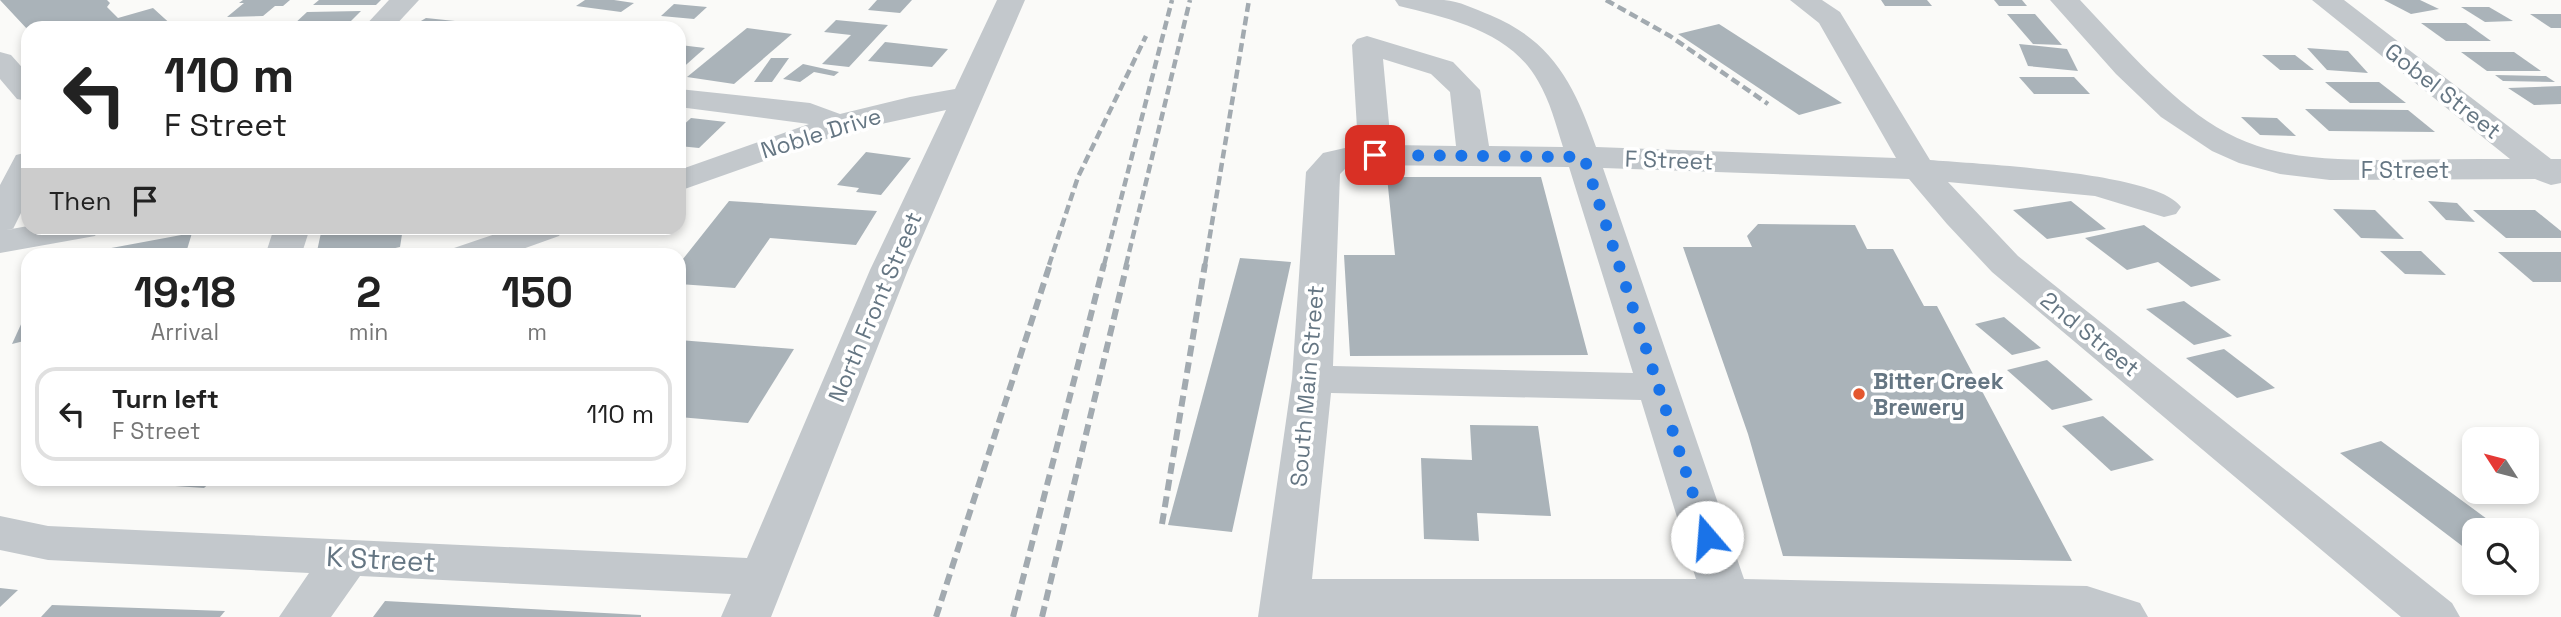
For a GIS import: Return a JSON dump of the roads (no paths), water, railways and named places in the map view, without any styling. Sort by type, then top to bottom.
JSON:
[{"type":"street","points":[[384,21],[405,0]]},
{"type":"street","name":"North Front Street","points":[[754,597],[889,271],[1012,0]]},
{"type":"street","points":[[1409,0],[1452,11],[1491,27],[1530,50],[1550,74],[1569,114],[1584,157],[1729,608]]},
{"type":"street","name":"2nd Street","points":[[1804,0],[1830,9],[1919,169],[1959,218],[2005,264],[2435,617]]},
{"type":"street","name":"F Street","points":[[2064,0],[2179,118],[2212,139],[2251,157],[2292,166],[2330,170],[2555,174]]},
{"type":"street","name":"Gobel Street","points":[[2326,0],[2555,174]]},
{"type":"street","points":[[1375,155],[1367,45],[1442,68],[1465,90],[1474,156]]},
{"type":"street","points":[[0,61],[21,85]]},
{"type":"street","points":[[0,102],[21,95]]},
{"type":"street","name":"Noble Drive","points":[[686,178],[838,124],[910,106],[966,97]]},
{"type":"street","points":[[686,99],[810,113],[838,124]]},
{"type":"street","name":"F Street","points":[[1335,160],[1352,155],[1584,157],[1919,169],[2095,186],[2164,207]]},
{"type":"street","name":"South Main Street","points":[[1284,607],[1312,379],[1323,172],[1335,160]]},
{"type":"street","points":[[0,221],[21,177]]},
{"type":"street","points":[[0,243],[44,235]]},
{"type":"street","points":[[490,248],[526,235]]},
{"type":"street","points":[[1312,379],[1658,387]]},
{"type":"street","name":"K Street","points":[[0,533],[48,543],[348,557],[754,597]]},
{"type":"street","points":[[304,617],[348,557]]},
{"type":"street","points":[[1284,607],[1729,608],[2087,605],[2123,617]]},
{"type":"railway","points":[[1104,265],[1172,0]]},
{"type":"railway","points":[[1126,265],[1190,0]]},
{"type":"railway","points":[[1205,265],[1249,0]]},
{"type":"railway","points":[[1606,0],[1670,36],[1768,104]]},
{"type":"railway","points":[[1049,265],[1078,177],[1146,36]]},
{"type":"railway","points":[[936,617],[1050,264]]},
{"type":"railway","points":[[1013,617],[1104,264]]},
{"type":"railway","points":[[1042,617],[1127,264]]},
{"type":"railway","points":[[1162,524],[1205,264]]},
{"type":"place","name":"Bitter Creek Brewery","points":[[1859,394]]}]
